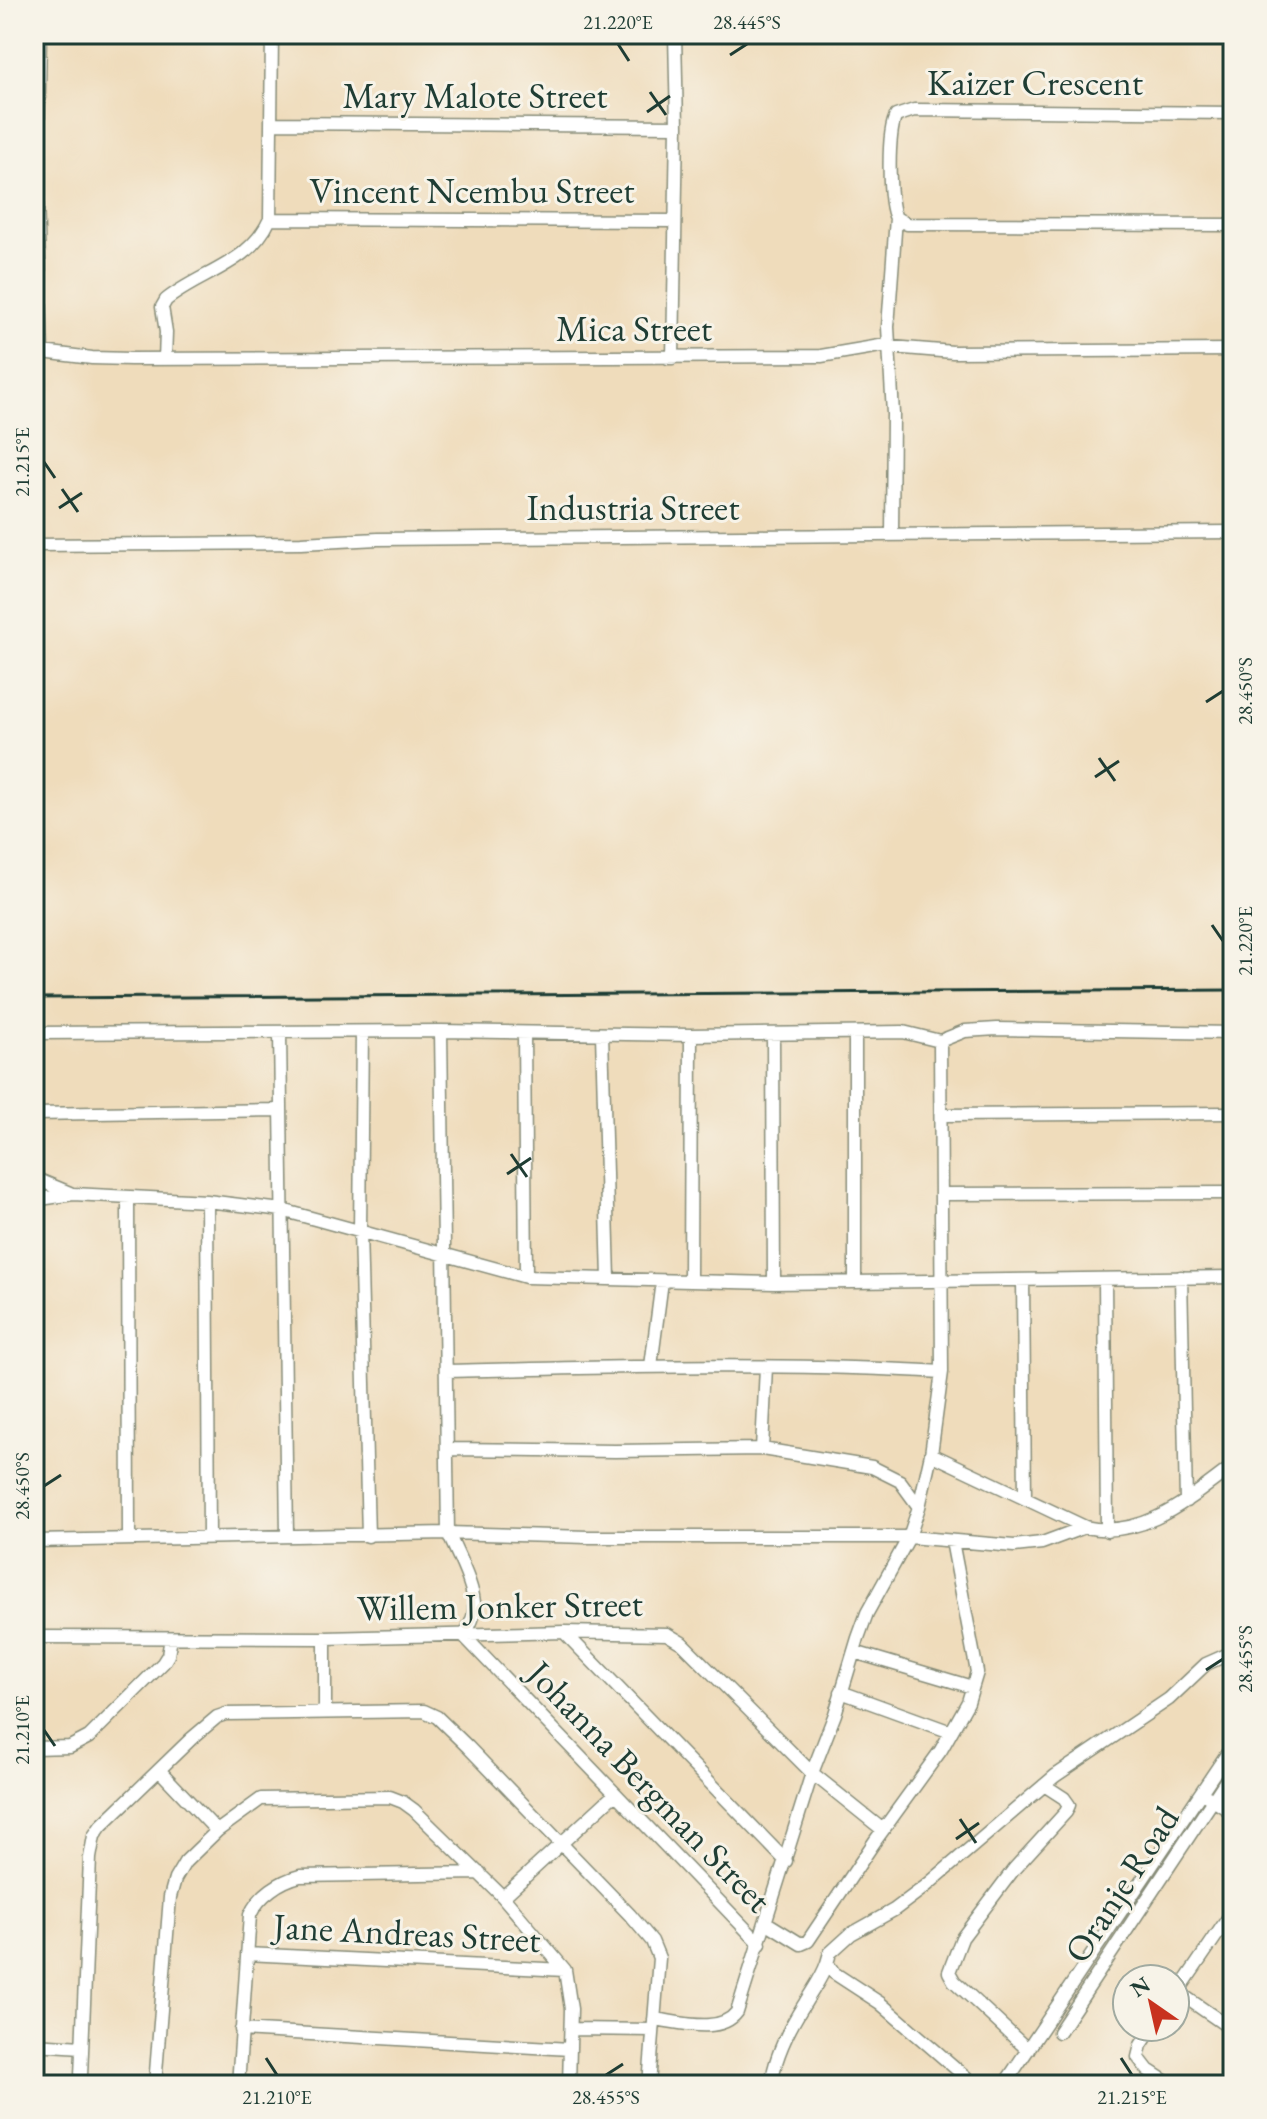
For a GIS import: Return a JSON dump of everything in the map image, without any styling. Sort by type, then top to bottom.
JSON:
[{"type":"street","points":[[38,351],[35,106],[40,34]]},
{"type":"street","points":[[165,359],[166,332],[162,307],[166,300],[234,260],[265,232],[270,219],[272,34]]},
{"type":"street","points":[[673,358],[677,126],[675,34]]},
{"type":"street","name":"Kaizer Crescent","points":[[896,218],[891,207],[891,128],[896,116],[904,112],[1233,113]]},
{"type":"street","name":"Mary Malote Street","points":[[272,123],[677,126]]},
{"type":"street","points":[[892,535],[888,327],[896,218],[912,225],[1233,225]]},
{"type":"street","name":"Vincent Ncembu Street","points":[[270,219],[675,221]]},
{"type":"street","name":"Mica Street","points":[[38,351],[92,358],[389,359],[821,356],[845,354],[874,346],[953,352],[1233,350]]},
{"type":"street","name":"Industria Street","points":[[34,545],[1233,532]]},
{"type":"street","points":[[34,1033],[441,1031],[691,1035],[903,1032],[940,1041],[965,1031],[986,1029],[1233,1033]]},
{"type":"street","points":[[441,1031],[448,1533],[475,1605],[473,1618],[464,1636]]},
{"type":"street","points":[[362,1032],[360,1231],[368,1536]]},
{"type":"street","points":[[280,1034],[287,1536]]},
{"type":"street","points":[[524,1034],[526,1277]]},
{"type":"street","points":[[602,1034],[609,1279]]},
{"type":"street","points":[[773,1034],[774,1283]]},
{"type":"street","points":[[855,1034],[855,1282]]},
{"type":"street","points":[[690,1281],[691,1035]]},
{"type":"street","points":[[571,2029],[715,2025],[729,2021],[740,2006],[812,1773],[867,1613],[909,1537],[931,1454],[942,1372],[943,1115],[940,1041]]},
{"type":"street","points":[[34,1114],[279,1110]]},
{"type":"street","points":[[943,1115],[1233,1113]]},
{"type":"street","points":[[34,1178],[73,1194]]},
{"type":"street","points":[[943,1194],[1233,1193]]},
{"type":"street","points":[[34,1200],[73,1194],[207,1201],[282,1210],[526,1277],[774,1283],[1233,1277]]},
{"type":"street","points":[[128,1197],[129,1538]]},
{"type":"street","points":[[207,1201],[209,1538]]},
{"type":"street","points":[[1181,1277],[1186,1501]]},
{"type":"street","points":[[1105,1279],[1107,1531]]},
{"type":"street","points":[[1023,1280],[1025,1499]]},
{"type":"street","points":[[651,1366],[662,1281]]},
{"type":"street","points":[[446,1371],[651,1366],[855,1366],[942,1372]]},
{"type":"street","points":[[762,1449],[766,1367]]},
{"type":"street","points":[[447,1449],[762,1449],[872,1467],[900,1481],[919,1507]]},
{"type":"street","points":[[931,1454],[1085,1527],[1107,1531],[1143,1525],[1186,1501],[1233,1466]]},
{"type":"street","points":[[34,1541],[448,1533],[588,1537],[909,1537],[1014,1546],[1042,1543],[1085,1527]]},
{"type":"street","points":[[767,1923],[801,1944],[808,1941],[941,1750],[968,1702],[977,1672],[952,1541]]},
{"type":"street","points":[[564,1632],[786,1861]]},
{"type":"street","name":"Willem Jonker Street","points":[[34,1637],[325,1638],[564,1632],[658,1632],[672,1635],[812,1773],[883,1830]]},
{"type":"street","name":"Johanna Bergman Street","points":[[464,1636],[760,1944]]},
{"type":"street","points":[[34,1748],[70,1747],[89,1737],[163,1663],[171,1638]]},
{"type":"street","points":[[325,1638],[325,1712]]},
{"type":"street","points":[[854,1652],[972,1687]]},
{"type":"street","points":[[771,2085],[774,2062],[823,1975],[830,1953],[851,1934],[894,1910],[926,1886],[1044,1785],[1169,1699],[1206,1664],[1233,1652]]},
{"type":"street","points":[[841,1692],[951,1732]]},
{"type":"street","points":[[83,2085],[82,2047],[92,1844],[101,1826],[209,1724],[226,1714],[424,1711],[433,1714],[468,1747],[630,1915],[657,1950],[659,1958],[649,2085]]},
{"type":"street","points":[[1004,2085],[1207,1796],[1233,1745]]},
{"type":"street","name":"Oranje Road","points":[[1059,2032],[1207,1796],[1233,1770]]},
{"type":"street","points":[[160,1771],[217,1831]]},
{"type":"street","points":[[1028,2050],[954,1981],[949,1972],[962,1938],[1014,1869],[1066,1812],[1069,1805],[1064,1798],[1044,1785]]},
{"type":"street","points":[[503,1897],[615,1794]]},
{"type":"street","points":[[1207,1796],[1233,1813]]},
{"type":"street","points":[[155,2085],[172,1887],[185,1862],[217,1831],[251,1804],[265,1798],[390,1797],[414,1810],[480,1873],[565,1970],[571,2009],[569,2085]]},
{"type":"street","points":[[238,2085],[248,1930],[253,1909],[274,1888],[292,1878],[480,1873]]},
{"type":"street","points":[[1191,1972],[1233,1911]]},
{"type":"street","name":"Jane Andreas Street","points":[[247,1954],[565,1970]]},
{"type":"street","points":[[827,1963],[834,1973],[880,2003],[975,2085]]},
{"type":"street","points":[[1191,2003],[1233,2030]]},
{"type":"street","points":[[241,2030],[570,2049]]},
{"type":"street","points":[[1142,2043],[1138,2057],[1148,2070],[1171,2085]]},
{"type":"street","points":[[34,2044],[82,2047]]},
{"type":"railway","points":[[34,998],[1233,990]]}]
